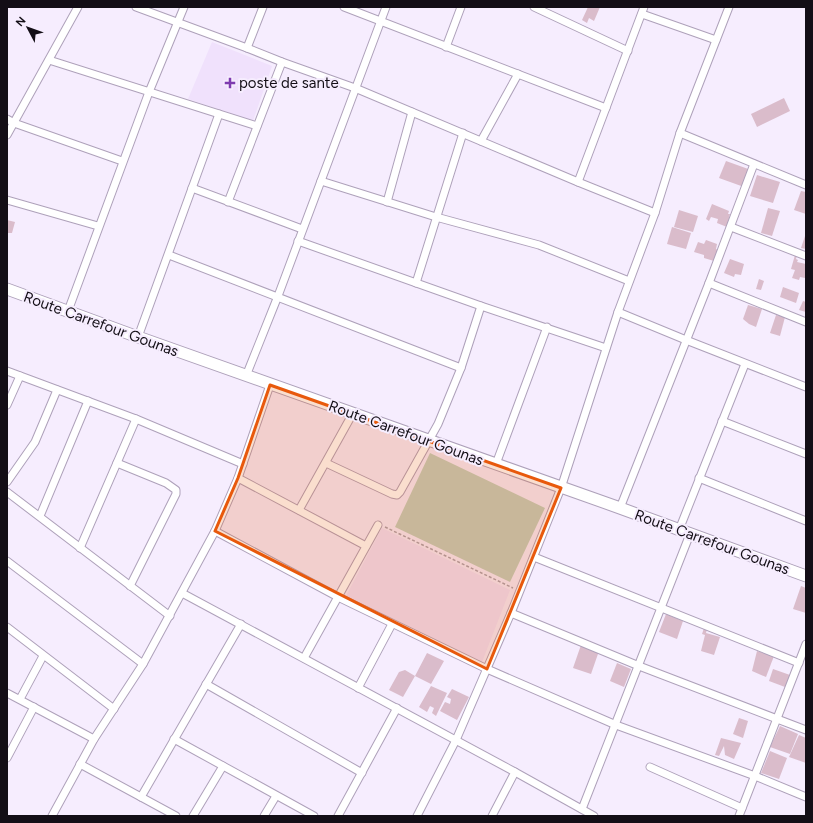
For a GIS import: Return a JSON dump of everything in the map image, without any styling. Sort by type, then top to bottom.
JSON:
[{"type":"main road","name":"Route Carrefour Gounas","points":[[7,289],[270,385],[620,508],[806,576]]},
{"type":"street","points":[[7,135],[10,121],[49,60],[78,7]]},
{"type":"street","points":[[136,7],[355,88],[655,213]]},
{"type":"street","points":[[68,312],[122,161],[184,7]]},
{"type":"street","points":[[247,48],[263,7]]},
{"type":"street","points":[[344,7],[606,108]]},
{"type":"street","points":[[246,376],[278,296],[386,7]]},
{"type":"street","points":[[446,47],[461,7]]},
{"type":"street","points":[[534,7],[628,51]]},
{"type":"street","points":[[417,816],[456,740],[520,592],[562,488],[606,348],[629,281],[655,213],[680,133],[729,7]]},
{"type":"street","points":[[578,182],[643,10],[716,40]]},
{"type":"street","points":[[49,60],[257,126]]},
{"type":"street","points":[[228,202],[282,62]]},
{"type":"street","points":[[481,141],[518,74]]},
{"type":"street","points":[[387,202],[412,112]]},
{"type":"street","points":[[138,337],[220,114]]},
{"type":"street","points":[[10,121],[122,161]]},
{"type":"street","points":[[416,283],[463,133]]},
{"type":"street","points":[[680,133],[806,185]]},
{"type":"street","points":[[620,508],[731,227],[754,164]]},
{"type":"street","points":[[321,181],[436,217],[539,245],[629,281]]},
{"type":"street","points":[[192,188],[302,229]]},
{"type":"street","points":[[7,200],[98,226]]},
{"type":"street","points":[[731,227],[806,256]]},
{"type":"street","points":[[298,241],[481,306],[606,348]]},
{"type":"street","points":[[169,255],[461,368]]},
{"type":"street","points":[[709,283],[806,322]]},
{"type":"street","points":[[326,463],[392,494],[397,495],[400,492],[430,441],[438,424],[461,368],[481,306]]},
{"type":"street","points":[[618,312],[745,364],[806,387]]},
{"type":"street","points":[[496,464],[547,327]]},
{"type":"street","points":[[679,530],[745,364]]},
{"type":"street","points":[[7,371],[136,419],[243,464]]},
{"type":"street","points":[[7,405],[20,376]]},
{"type":"street","points":[[52,816],[94,739],[143,664],[215,531],[238,478],[270,385]]},
{"type":"street","points":[[7,482],[35,442],[57,390]]},
{"type":"street","points":[[40,516],[88,401]]},
{"type":"street","points":[[299,510],[353,413]]},
{"type":"street","points":[[80,548],[136,419]]},
{"type":"street","points":[[722,421],[806,454]]},
{"type":"street","points":[[117,464],[166,483],[176,490],[176,494],[130,586]]},
{"type":"street","points":[[238,478],[366,546]]},
{"type":"street","points":[[699,478],[806,521]]},
{"type":"street","points":[[7,492],[170,616]]},
{"type":"street","points":[[304,658],[366,546],[380,525]]},
{"type":"street","points":[[215,531],[338,597],[487,669],[616,724],[755,776],[806,797]]},
{"type":"street","points":[[582,809],[639,666],[660,607],[690,534]]},
{"type":"street","points":[[534,556],[799,663]]},
{"type":"street","points":[[7,561],[143,664]]},
{"type":"street","points":[[182,593],[594,816]]},
{"type":"street","points":[[511,613],[639,666],[806,730]]},
{"type":"street","points":[[142,797],[241,624]]},
{"type":"street","points":[[358,688],[392,624]]},
{"type":"street","points":[[7,627],[114,709]]},
{"type":"street","points":[[739,816],[806,644]]},
{"type":"street","points":[[20,699],[43,656]]},
{"type":"street","points":[[206,684],[362,774]]},
{"type":"street","points":[[7,693],[94,739]]},
{"type":"street","points":[[7,758],[34,707]]},
{"type":"street","points":[[338,816],[362,774],[396,708]]},
{"type":"street","points":[[174,739],[314,816]]},
{"type":"street","points":[[80,764],[176,816]]},
{"type":"street","points":[[193,816],[223,766]]},
{"type":"street","points":[[650,767],[742,808]]},
{"type":"street","points":[[492,816],[515,772]]},
{"type":"street","points":[[264,816],[276,796]]},
{"type":"path","points":[[380,525],[520,592]]},
{"type":"highlighted area","points":[[270,385],[561,488],[487,669],[215,531],[238,478]]},
{"type":"shaded area","name":"poste de sante","points":[[212,42],[272,66],[253,121],[188,99]]},
{"type":"shaded area","points":[[382,528],[510,590],[482,662],[346,596]]},
{"type":"green space","points":[[430,453],[545,508],[510,582],[395,527]]},
{"type":"building","points":[[588,7],[600,7],[594,21],[589,18],[587,23],[582,20]]},
{"type":"building","points":[[784,98],[790,111],[757,127],[751,114]]},
{"type":"building","points":[[726,161],[751,170],[744,187],[719,178]]},
{"type":"building","points":[[757,175],[780,182],[773,203],[750,196]]},
{"type":"building","points":[[801,191],[806,192],[806,214],[794,210]]},
{"type":"building","points":[[712,204],[729,211],[728,214],[730,214],[727,227],[717,223],[718,219],[711,217],[709,221],[706,219]]},
{"type":"building","points":[[768,208],[780,211],[772,236],[761,233]]},
{"type":"building","points":[[679,210],[698,216],[693,232],[674,227]]},
{"type":"building","points":[[7,220],[15,222],[12,233],[7,233]]},
{"type":"building","points":[[672,227],[691,233],[686,249],[667,244]]},
{"type":"building","points":[[806,233],[806,249],[801,248]]},
{"type":"building","points":[[706,240],[717,244],[716,249],[718,250],[714,261],[704,258],[704,255],[694,252],[698,242],[704,244]]},
{"type":"building","points":[[795,255],[797,256],[797,262],[806,264],[805,278],[800,277],[799,280],[792,278],[795,270],[791,269]]},
{"type":"building","points":[[730,259],[744,264],[741,275],[735,274],[734,277],[724,273]]},
{"type":"building","points":[[759,279],[764,281],[761,290],[756,289]]},
{"type":"building","points":[[783,287],[799,293],[796,303],[780,297]]},
{"type":"building","points":[[803,301],[806,302],[806,312],[799,310]]},
{"type":"building","points":[[748,305],[762,309],[756,327],[743,319]]},
{"type":"building","points":[[776,315],[785,317],[780,336],[770,333]]},
{"type":"building","points":[[801,586],[806,588],[806,613],[793,609]]},
{"type":"building","points":[[666,614],[683,621],[677,639],[659,632]]},
{"type":"building","points":[[704,628],[707,629],[706,633],[720,637],[714,655],[701,651],[705,635],[702,634]]},
{"type":"building","points":[[581,645],[599,651],[591,674],[573,668]]},
{"type":"building","points":[[757,651],[774,656],[766,677],[752,671]]},
{"type":"building","points":[[427,653],[444,661],[431,684],[415,676]]},
{"type":"building","points":[[617,663],[631,669],[624,687],[610,681]]},
{"type":"building","points":[[773,669],[790,675],[785,687],[769,681]]},
{"type":"building","points":[[405,670],[415,676],[403,697],[389,690],[399,672]]},
{"type":"building","points":[[431,686],[447,693],[436,716],[432,713],[434,708],[430,706],[427,712],[419,707]]},
{"type":"building","points":[[452,689],[469,697],[457,720],[440,711],[445,702],[450,704],[451,699],[447,697]]},
{"type":"building","points":[[739,718],[748,721],[743,738],[733,734]]},
{"type":"building","points":[[780,726],[798,734],[790,754],[770,747]]},
{"type":"building","points":[[799,735],[806,738],[806,763],[789,757]]},
{"type":"building","points":[[721,738],[741,743],[734,759],[725,755],[724,746],[719,756],[715,755]]},
{"type":"building","points":[[770,751],[787,758],[779,779],[761,773]]},
{"type":"place","name":"poste de sante","points":[[230,83]]}]
